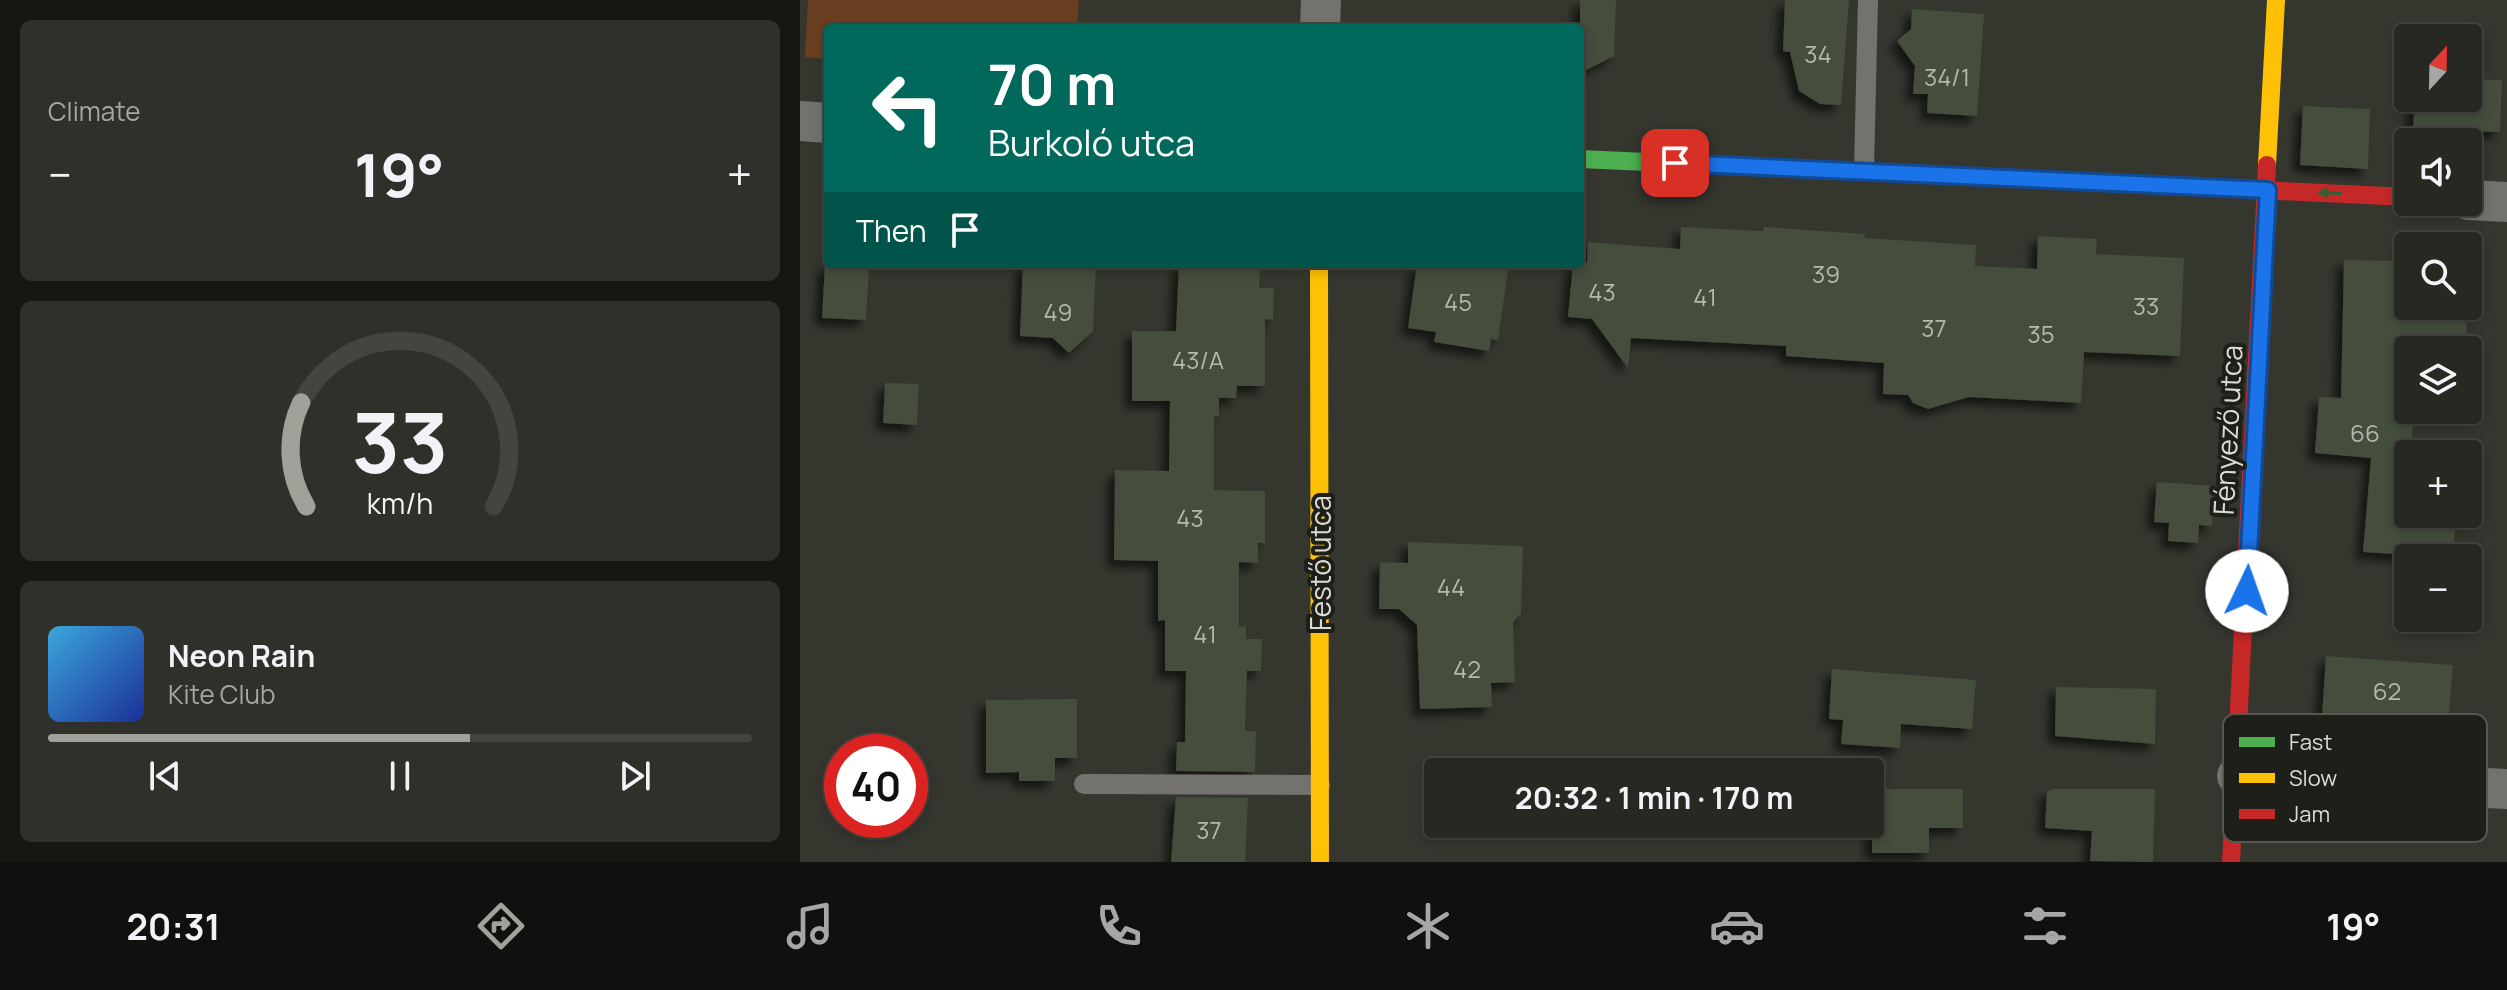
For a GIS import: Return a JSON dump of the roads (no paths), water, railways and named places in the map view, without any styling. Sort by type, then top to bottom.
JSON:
[{"type":"street","points":[[1320,24],[1321,0]]},
{"type":"street","name":"Fényező utca","points":[[2240,714],[2276,0]]},
{"type":"street","points":[[800,121],[824,123]]},
{"type":"street","points":[[1584,159],[2394,196]]},
{"type":"street","points":[[2482,201],[2507,202]]},
{"type":"street","name":"Festő utca","points":[[1319,268],[1320,862]]},
{"type":"street","points":[[2487,788],[2507,789]]},
{"type":"street","name":"Fényező utca","points":[[2231,862],[2232,842]]},
{"type":"lane","points":[[1864,170],[1868,0]]},
{"type":"lane","points":[[1084,784],[1320,785]]}]
